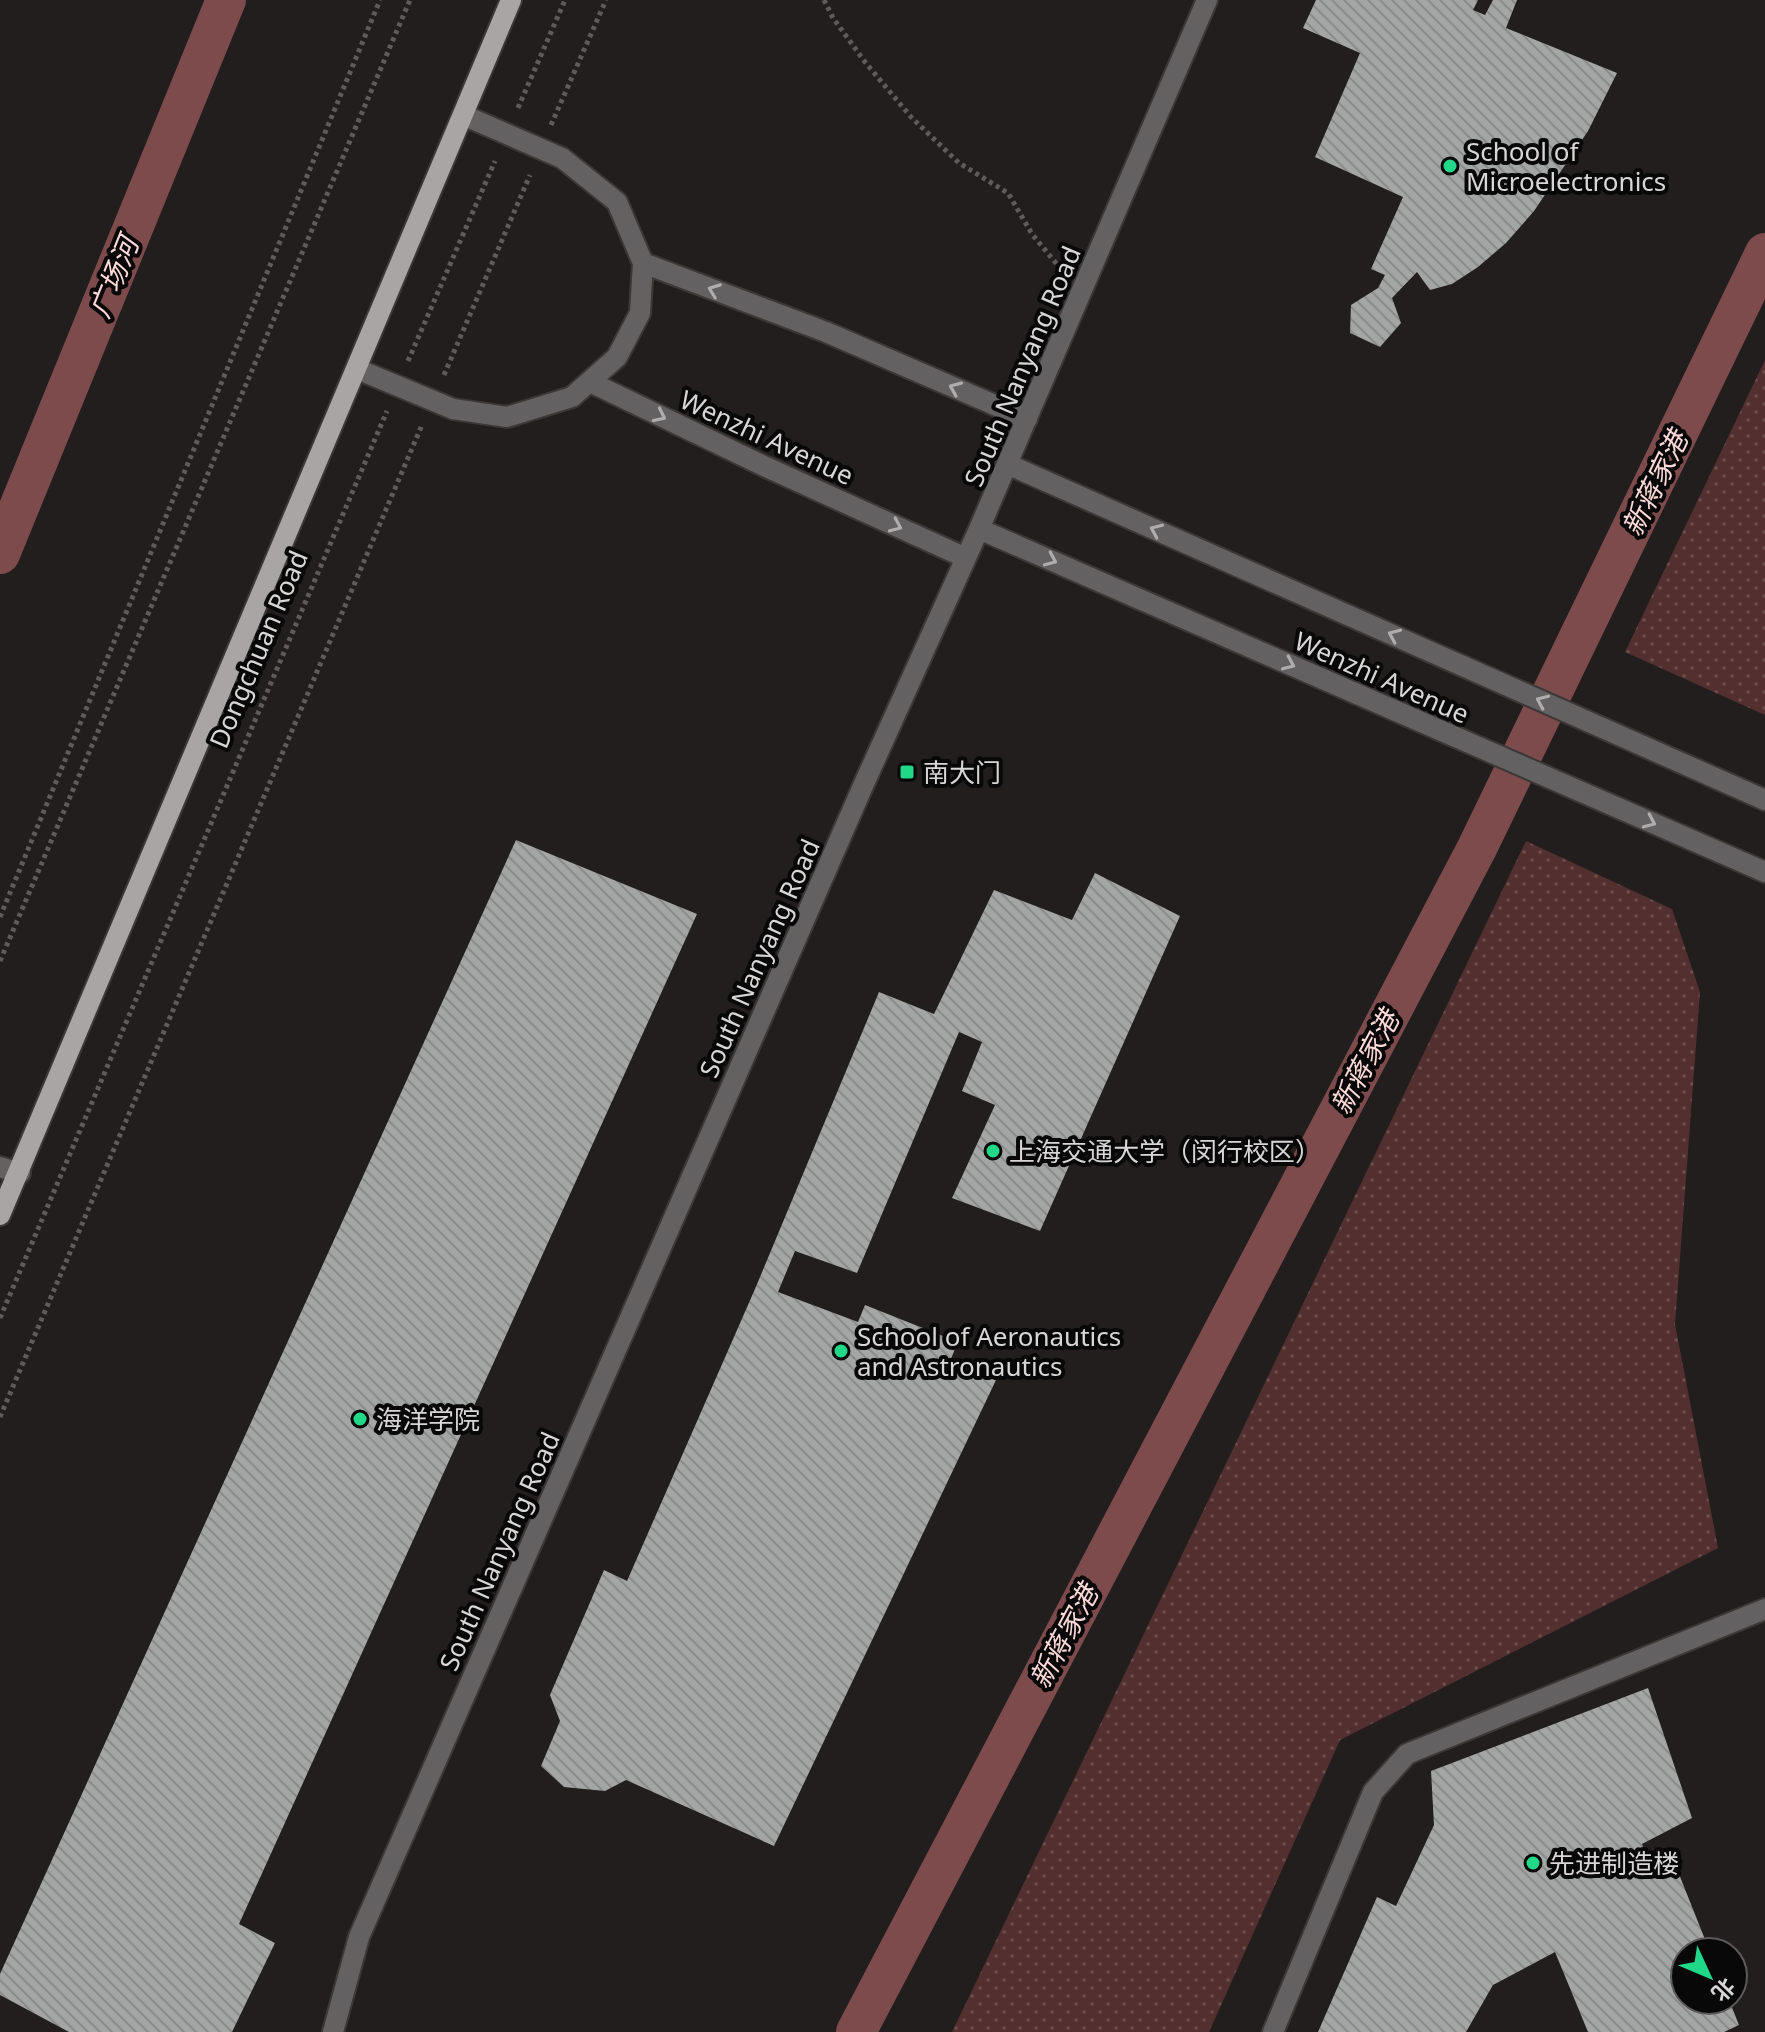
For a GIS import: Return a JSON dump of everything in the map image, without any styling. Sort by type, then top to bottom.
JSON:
[{"type":"main road","name":"Dongchuan Road","points":[[0,1215],[10,1170],[357,369],[511,0]]},
{"type":"street","name":"South Nanyang Road","points":[[333,2032],[359,1937],[863,786],[979,529],[1207,0]]},
{"type":"street","points":[[357,369],[453,409],[507,417],[572,397],[617,357],[640,313],[643,263],[617,202],[562,158],[463,115]]},
{"type":"street","points":[[643,263],[826,332],[1027,419]]},
{"type":"street","name":"Wenzhi Avenue","points":[[590,382],[966,558]]},
{"type":"street","name":"Wenzhi Avenue","points":[[1007,464],[1765,800]]},
{"type":"street","name":"Wenzhi Avenue","points":[[979,529],[1765,872]]},
{"type":"street","points":[[1273,2032],[1373,1792],[1407,1754],[1765,1609]]},
{"type":"path","points":[[0,917],[380,0]]},
{"type":"path","points":[[0,961],[410,0]]},
{"type":"path","name":"Dongchuan Road","points":[[0,1318],[565,0]]},
{"type":"path","points":[[0,1417],[606,0]]},
{"type":"path","points":[[824,0],[833,18],[865,62],[911,117],[959,163],[1008,193],[1032,234],[1081,293]]},
{"type":"shaded area","points":[[1765,360],[1765,715],[1625,652]]},
{"type":"shaded area","points":[[1526,841],[1672,909],[1700,992],[1675,1324],[1718,1548],[1340,1740],[1209,2032],[952,2032]]},
{"type":"building","name":"School of Microelectronics","points":[[1316,0],[1478,0],[1473,10],[1485,15],[1493,0],[1517,0],[1506,28],[1617,73],[1588,131],[1534,211],[1506,243],[1452,284],[1430,290],[1417,272],[1392,298],[1401,323],[1380,347],[1350,333],[1351,305],[1378,288],[1385,275],[1371,269],[1403,197],[1315,157],[1360,53],[1303,28]]},
{"type":"building","name":"海洋学院","points":[[516,840],[697,914],[239,1924],[275,1943],[232,2032],[69,2032],[0,1995],[0,1974]]},
{"type":"building","name":"School of Aeronautics and Astronautics","points":[[1095,873],[1180,916],[1040,1231],[952,1198],[995,1105],[962,1091],[982,1042],[959,1032],[857,1273],[795,1251],[778,1292],[858,1322],[865,1305],[958,1342],[950,1361],[996,1380],[774,1846],[626,1780],[605,1791],[564,1787],[541,1766],[560,1721],[550,1695],[604,1570],[627,1581],[755,1289],[879,992],[934,1014],[994,890],[1072,920]]},
{"type":"building","name":"先进制造楼","points":[[1648,1688],[1692,1818],[1642,1844],[1651,1867],[1673,1859],[1704,1936],[1669,1936],[1669,2016],[1735,2016],[1739,2025],[1724,2032],[1588,2032],[1555,1952],[1493,1985],[1466,2032],[1318,2032],[1377,1897],[1396,1906],[1434,1825],[1431,1771]]},
{"type":"waterway","name":"广场河","points":[[0,554],[226,0]]},
{"type":"waterway","name":"新蒋家港","points":[[856,2032],[1477,848],[1765,253]]},
{"type":"place","name":"School of Microelectronics","points":[[1450,166]]},
{"type":"place","name":"南大门","points":[[907,772]]},
{"type":"place","name":"上海交通大学（闵行校区）","points":[[993,1151]]},
{"type":"place","name":"School of Aeronautics and Astronautics","points":[[841,1351]]},
{"type":"place","name":"海洋学院","points":[[360,1419]]},
{"type":"place","name":"先进制造楼","points":[[1533,1863]]}]
